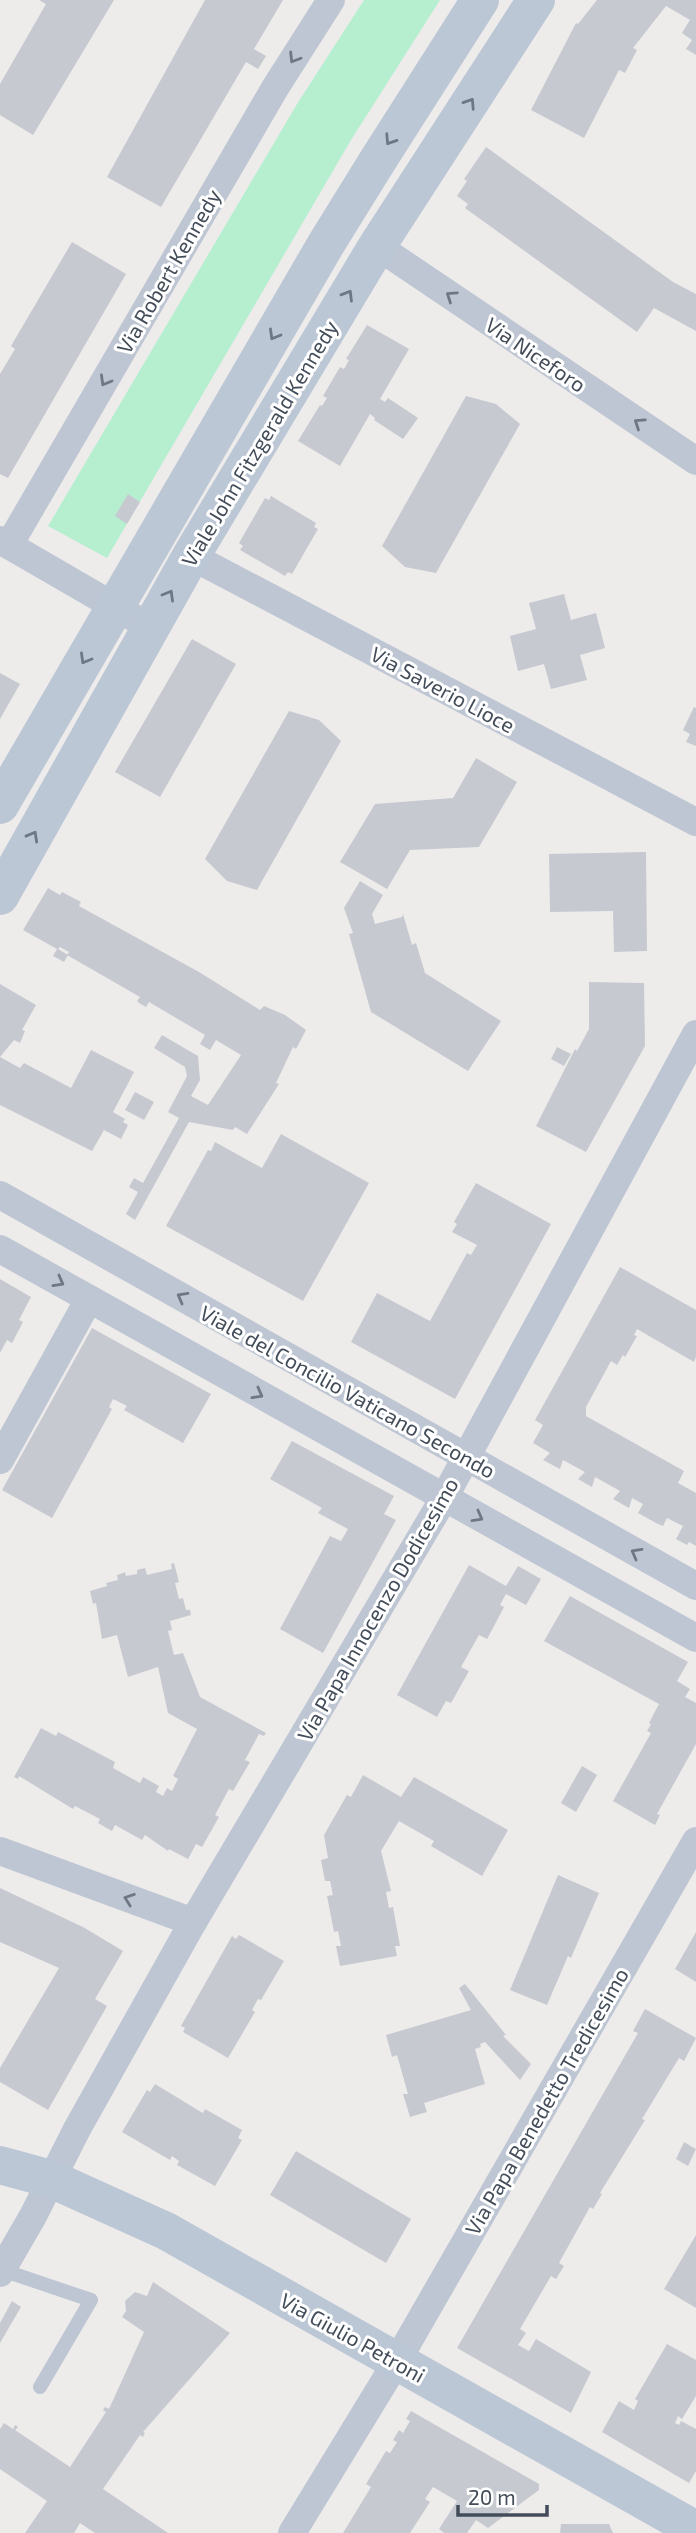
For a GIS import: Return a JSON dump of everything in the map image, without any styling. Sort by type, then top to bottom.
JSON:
[{"type":"main road","name":"Viale John Fitzgerald Kennedy","points":[[0,805],[333,234],[480,0]]},
{"type":"main road","name":"Viale John Fitzgerald Kennedy","points":[[0,896],[191,556],[377,246],[537,0]]},
{"type":"main road","name":"Via Giulio Petroni","points":[[0,2165],[51,2179],[166,2231],[696,2530]]},
{"type":"street","name":"Via Robert Kennedy","points":[[5,542],[275,88],[331,0]]},
{"type":"street","name":"Via Niceforo","points":[[377,246],[696,461]]},
{"type":"street","points":[[5,542],[150,627]]},
{"type":"street","name":"Via Saverio Lioce","points":[[191,556],[696,822]]},
{"type":"street","name":"Via Papa Innocenzo Dodicesimo","points":[[1,2271],[193,1922],[444,1498],[696,1034]]},
{"type":"street","name":"Viale del Concilio Vaticano Secondo","points":[[0,1195],[696,1586]]},
{"type":"street","points":[[0,1249],[696,1638]]},
{"type":"street","points":[[0,1460],[89,1299]]},
{"type":"street","name":"Via Papa Benedetto Tredicesimo","points":[[292,2533],[397,2361],[696,1841]]},
{"type":"street","points":[[0,1852],[193,1922]]},
{"type":"lane","points":[[1,2271],[91,2300],[40,2387]]},
{"type":"green space","points":[[364,0],[440,0],[351,140],[107,558],[48,526],[297,104]]},
{"type":"building","points":[[39,0],[114,0],[33,135],[0,115],[0,84],[46,4]]},
{"type":"building","points":[[205,0],[283,0],[254,49],[266,56],[258,69],[246,62],[161,207],[107,177]]},
{"type":"building","points":[[597,0],[696,0],[696,55],[686,49],[692,40],[682,33],[690,20],[666,6],[633,48],[637,50],[625,73],[619,70],[584,138],[531,110],[576,23],[578,24]]},
{"type":"building","points":[[486,147],[673,282],[696,294],[696,331],[654,308],[637,332],[465,208],[468,204],[457,196],[467,181],[464,179]]},
{"type":"building","points":[[72,242],[126,274],[8,478],[0,474],[0,374],[15,349],[11,346]]},
{"type":"building","points":[[367,325],[409,349],[380,399],[385,402],[388,398],[418,418],[403,439],[374,420],[370,414],[340,466],[298,441],[327,398],[323,396],[340,367],[344,369],[349,360],[346,359]]},
{"type":"building","points":[[466,396],[496,404],[520,424],[436,573],[405,567],[382,546]]},
{"type":"building","points":[[128,494],[140,502],[127,524],[115,516]]},
{"type":"building","points":[[271,496],[316,523],[314,527],[318,529],[292,574],[288,572],[285,576],[240,550],[243,546],[239,543],[265,498],[269,500]]},
{"type":"building","points":[[564,594],[571,620],[596,613],[605,648],[580,655],[587,680],[551,689],[544,664],[518,671],[510,636],[536,629],[529,603]]},
{"type":"building","points":[[192,639],[236,664],[160,797],[115,772]]},
{"type":"building","points":[[0,673],[20,684],[0,719]]},
{"type":"building","points":[[694,707],[696,746],[686,742],[690,734],[683,730]]},
{"type":"building","points":[[289,711],[319,720],[341,741],[257,890],[227,881],[205,859]]},
{"type":"building","points":[[476,758],[517,782],[479,847],[410,850],[387,889],[340,862],[375,804],[453,798]]},
{"type":"building","points":[[646,852],[647,951],[614,952],[613,911],[550,912],[549,854]]},
{"type":"building","points":[[360,881],[383,895],[372,914],[375,924],[402,917],[403,914],[412,945],[416,943],[425,973],[501,1021],[468,1071],[371,1012],[349,934],[353,933],[344,908]]},
{"type":"building","points":[[48,888],[81,902],[79,906],[199,972],[260,1010],[264,1006],[285,1015],[306,1030],[296,1049],[293,1047],[276,1083],[279,1084],[247,1134],[235,1127],[233,1130],[189,1122],[135,1220],[126,1214],[138,1192],[129,1187],[134,1178],[143,1183],[179,1118],[168,1112],[187,1076],[185,1067],[154,1048],[162,1035],[198,1056],[200,1080],[191,1096],[208,1105],[241,1055],[216,1040],[210,1050],[200,1044],[205,1035],[149,1002],[146,1007],[139,1003],[137,1001],[140,997],[68,955],[64,962],[53,956],[57,949],[23,930]],"holes":[[[60,947],[69,952],[67,955],[58,949]]]},
{"type":"building","points":[[589,982],[644,983],[645,1046],[586,1152],[536,1126],[575,1049],[577,1051],[589,1029]]},
{"type":"building","points":[[0,984],[36,1005],[22,1030],[25,1031],[20,1043],[14,1040],[0,1057]]},
{"type":"building","points":[[557,1047],[571,1054],[564,1066],[551,1059]]},
{"type":"building","points":[[91,1050],[134,1072],[113,1112],[125,1119],[123,1122],[128,1125],[121,1139],[104,1130],[92,1151],[0,1105],[0,1057],[20,1068],[24,1063],[71,1088]]},
{"type":"building","points":[[135,1092],[154,1102],[144,1120],[125,1110]]},
{"type":"building","points":[[281,1134],[369,1183],[303,1301],[166,1226],[215,1142],[262,1168]]},
{"type":"building","points":[[476,1183],[551,1224],[455,1399],[351,1342],[377,1293],[430,1321],[467,1253],[471,1255],[477,1245],[452,1232],[457,1224],[454,1222]]},
{"type":"building","points":[[620,1267],[696,1310],[696,1357],[694,1362],[637,1329],[634,1335],[637,1336],[625,1357],[623,1355],[617,1365],[611,1361],[586,1407],[586,1416],[684,1471],[678,1483],[696,1493],[696,1546],[676,1539],[683,1526],[667,1518],[663,1526],[656,1523],[638,1513],[643,1504],[632,1498],[629,1508],[613,1499],[620,1491],[595,1477],[592,1487],[578,1479],[585,1472],[563,1460],[560,1469],[543,1460],[550,1453],[533,1443],[543,1425],[535,1420]]},
{"type":"building","points":[[0,1279],[31,1297],[19,1320],[23,1322],[12,1343],[7,1340],[0,1353]]},
{"type":"building","points":[[92,1328],[211,1394],[183,1443],[124,1410],[127,1406],[113,1399],[109,1407],[112,1409],[52,1518],[2,1490]]},
{"type":"building","points":[[292,1441],[394,1496],[384,1514],[396,1520],[323,1653],[280,1629],[330,1536],[341,1541],[348,1529],[318,1513],[322,1508],[270,1479]]},
{"type":"building","points":[[174,1563],[179,1582],[175,1583],[179,1599],[183,1598],[186,1610],[190,1610],[191,1615],[170,1621],[172,1630],[168,1631],[174,1655],[183,1653],[200,1697],[266,1733],[264,1736],[259,1734],[245,1760],[250,1762],[233,1791],[229,1789],[215,1815],[219,1817],[202,1847],[196,1844],[188,1859],[169,1849],[168,1851],[145,1835],[142,1840],[115,1825],[112,1831],[98,1823],[100,1819],[75,1806],[73,1809],[19,1776],[18,1779],[14,1777],[41,1728],[56,1736],[58,1732],[115,1762],[113,1768],[140,1783],[143,1777],[159,1786],[156,1792],[163,1796],[167,1788],[172,1791],[178,1779],[173,1776],[197,1729],[168,1713],[158,1667],[128,1677],[117,1635],[102,1639],[96,1603],[93,1604],[90,1591],[107,1586],[106,1583],[118,1580],[117,1575],[125,1572],[126,1576],[137,1574],[137,1570],[145,1568],[147,1575],[172,1569],[171,1564]]},
{"type":"building","points":[[469,1565],[506,1586],[518,1566],[541,1579],[526,1605],[506,1594],[500,1605],[504,1607],[487,1639],[479,1635],[461,1667],[469,1671],[451,1703],[446,1701],[437,1717],[397,1695]]},
{"type":"building","points":[[570,1596],[688,1662],[677,1681],[690,1689],[685,1697],[696,1703],[696,1744],[657,1814],[660,1815],[655,1825],[613,1801],[651,1733],[647,1731],[651,1724],[649,1723],[659,1704],[544,1641]]},
{"type":"building","points":[[582,1766],[597,1775],[576,1812],[561,1803]]},
{"type":"building","points":[[363,1775],[401,1797],[414,1777],[508,1830],[482,1876],[431,1846],[434,1841],[399,1821],[381,1851],[391,1891],[386,1892],[389,1908],[393,1907],[400,1946],[395,1946],[397,1956],[340,1966],[336,1946],[341,1946],[338,1931],[334,1932],[327,1896],[333,1895],[330,1881],[325,1881],[321,1860],[328,1858],[324,1835],[347,1795],[351,1797]]},
{"type":"building","points":[[558,1875],[599,1893],[547,2005],[510,1990]]},
{"type":"building","points":[[0,1888],[83,1927],[123,1951],[95,1999],[107,2006],[48,2110],[0,2082],[0,2068],[59,1968],[0,1942]]},
{"type":"building","points":[[696,1932],[696,1982],[675,1969]]},
{"type":"building","points":[[239,1935],[284,1961],[261,2000],[258,1999],[252,2010],[255,2012],[228,2058],[183,2032],[185,2028],[181,2026],[232,1936],[236,1939]]},
{"type":"building","points":[[465,1984],[506,2035],[503,2036],[531,2064],[520,2080],[485,2042],[480,2044],[481,2047],[475,2049],[485,2084],[424,2103],[427,2112],[410,2117],[403,2094],[408,2094],[397,2055],[392,2057],[386,2035],[471,2010],[459,1988]]},
{"type":"building","points":[[645,2009],[696,2038],[684,2061],[679,2058],[600,2193],[602,2194],[593,2209],[590,2207],[559,2263],[564,2266],[556,2279],[551,2276],[520,2329],[526,2333],[518,2345],[529,2351],[536,2339],[591,2372],[571,2413],[457,2348],[638,2033],[633,2031]]},
{"type":"building","points":[[155,2084],[201,2112],[205,2109],[242,2130],[238,2138],[242,2140],[215,2186],[177,2165],[179,2161],[172,2156],[170,2160],[122,2132],[147,2090],[150,2092]]},
{"type":"building","points":[[684,2142],[696,2149],[688,2166],[676,2159]]},
{"type":"building","points":[[296,2151],[411,2219],[386,2263],[270,2195]]},
{"type":"building","points":[[696,2235],[696,2308],[664,2289]]},
{"type":"building","points":[[153,2282],[230,2333],[143,2432],[143,2437],[140,2435],[103,2489],[168,2533],[95,2533],[80,2523],[74,2533],[25,2533],[47,2501],[0,2469],[0,2429],[4,2423],[13,2429],[15,2425],[18,2427],[15,2430],[70,2467],[106,2412],[103,2410],[105,2407],[109,2409],[144,2332],[122,2317],[126,2311],[125,2301],[135,2292],[147,2296]]},
{"type":"building","points":[[12,2301],[21,2307],[0,2343],[0,2323]]},
{"type":"building","points":[[667,2344],[696,2360],[696,2396],[682,2419],[678,2416],[675,2423],[679,2425],[681,2421],[696,2429],[696,2471],[689,2483],[602,2432],[619,2401],[634,2410],[638,2401],[635,2399]]},
{"type":"building","points":[[411,2411],[539,2484],[539,2490],[488,2528],[476,2520],[467,2533],[444,2533],[439,2529],[457,2501],[433,2487],[425,2499],[430,2502],[410,2533],[343,2533],[371,2487],[366,2484],[386,2451],[390,2453],[397,2442],[393,2440],[399,2430],[403,2433],[410,2421],[406,2419]]},
{"type":"building","points":[[561,2524],[609,2524],[613,2533],[560,2533]]}]
